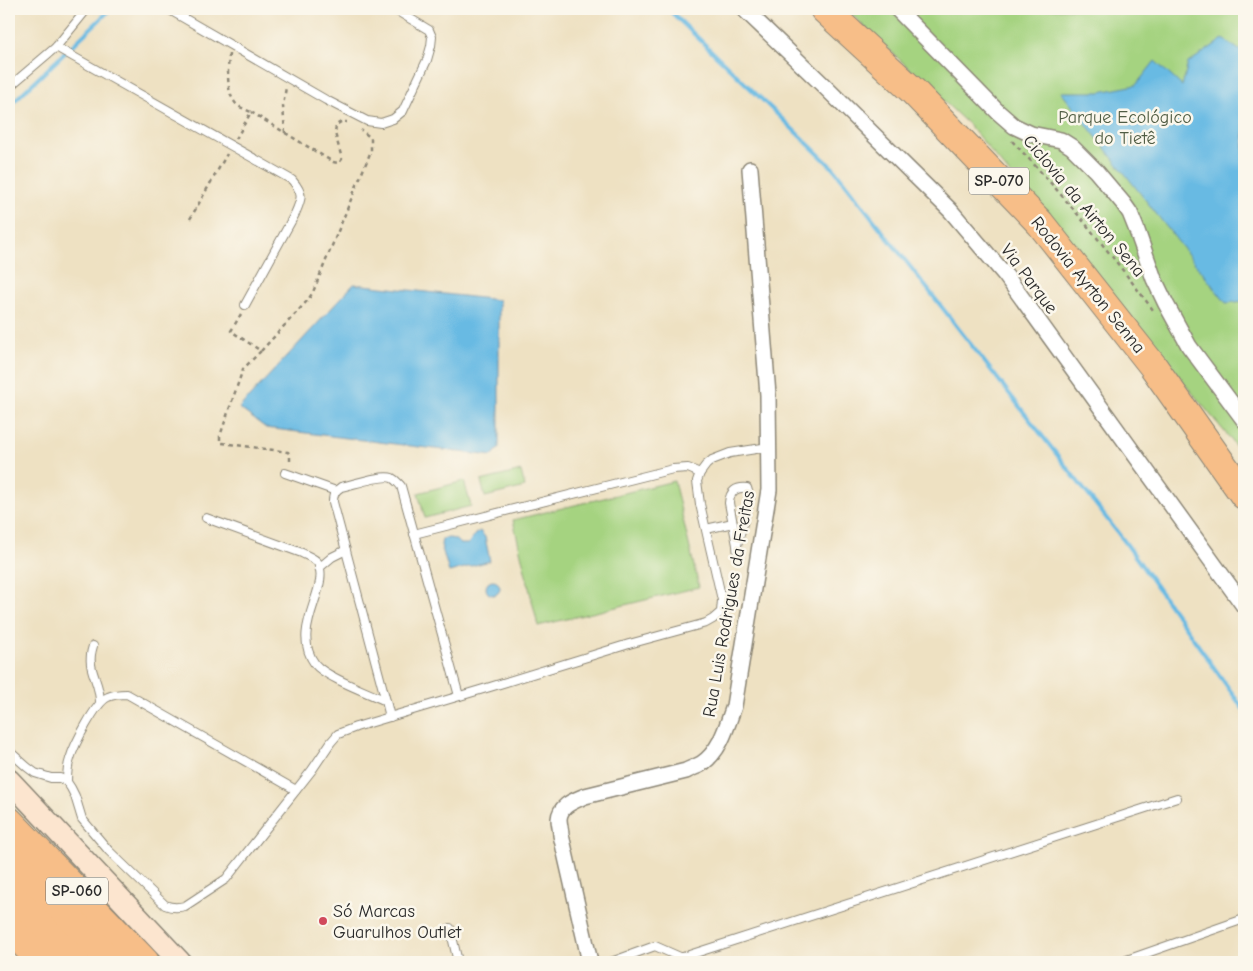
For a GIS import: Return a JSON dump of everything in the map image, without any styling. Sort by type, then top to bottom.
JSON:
[{"type":"highway","name":"Rodovia Ayrton Senna","points":[[824,9],[913,91],[1040,223],[1153,366],[1244,495]]},
{"type":"highway","name":"SP-060","points":[[9,821],[145,962]]},
{"type":"highway","name":"SP-060","points":[[9,856],[111,962]]},
{"type":"highway","name":"SP-060","points":[[9,893],[75,962]]},
{"type":"highway","points":[[9,928],[42,962]]},
{"type":"main road","points":[[9,780],[180,962]]},
{"type":"street","name":"Via Parque","points":[[744,9],[950,210],[1006,276],[1244,606]]},
{"type":"street","points":[[897,9],[1014,126],[1031,134],[1061,140],[1072,147],[1096,171],[1130,214],[1154,279],[1184,338],[1244,420]]},
{"type":"street","name":"Rua Luis Rodrigues da Freitas","points":[[590,962],[561,835],[559,819],[562,808],[585,796],[686,771],[702,763],[715,750],[725,732],[734,706],[769,490],[768,396],[750,168]]},
{"type":"lane","points":[[9,87],[56,48],[87,9]]},
{"type":"lane","points":[[168,9],[326,100],[368,121],[381,122],[393,119],[404,111],[427,60],[431,46],[432,37],[430,30],[394,9]]},
{"type":"lane","points":[[56,48],[292,180],[299,188],[301,199],[295,214],[245,305]]},
{"type":"lane","points":[[9,750],[35,773],[51,778],[60,778],[66,782],[75,796],[82,819],[109,850],[160,902],[170,908],[185,906],[226,879],[338,734],[629,644],[706,623],[713,619],[721,612],[722,600],[698,488],[700,473],[712,460],[730,453],[769,447]]},
{"type":"lane","points":[[414,534],[673,469],[688,468],[700,473]]},
{"type":"lane","points":[[288,473],[336,491]]},
{"type":"lane","points":[[390,717],[333,502],[333,495],[341,488],[384,477],[392,477],[401,486],[459,696]]},
{"type":"lane","points":[[737,545],[750,498],[747,488],[735,489],[730,496],[729,502],[738,558]]},
{"type":"lane","points":[[206,518],[302,553],[318,563],[319,586],[306,631],[310,655],[315,664],[325,673],[386,700]]},
{"type":"lane","points":[[706,529],[733,523]]},
{"type":"lane","points":[[319,568],[332,556],[346,550]]},
{"type":"lane","points":[[93,646],[90,666],[99,687],[100,702]]},
{"type":"lane","points":[[66,782],[67,769],[75,746],[100,702],[117,694],[127,694],[296,790]]},
{"type":"lane","points":[[611,962],[655,946],[683,957],[1177,798]]},
{"type":"lane","points":[[1121,962],[1244,920]]},
{"type":"lane","points":[[450,928],[458,962]]},
{"type":"lane","points":[[828,962],[834,962]]},
{"type":"path","points":[[284,133],[283,106],[288,78]]},
{"type":"path","points":[[251,112],[333,162],[338,162],[342,159],[336,125],[341,122],[352,124]]},
{"type":"path","points":[[288,473],[290,455],[288,452],[222,443],[220,436],[243,369],[308,300],[313,292],[371,151],[371,138],[357,128]]},
{"type":"path","name":"Ciclovia da Airton Sena","points":[[1010,139],[1042,172],[1154,311]]},
{"type":"path","points":[[245,305],[231,331],[261,351]]},
{"type":"green space","name":"Parque Ecológico do Tietê","points":[[846,9],[1244,9],[1244,458],[1229,437],[969,125]]},
{"type":"green space","points":[[521,471],[525,487],[485,497],[481,481]]},
{"type":"green space","points":[[464,481],[471,506],[425,518],[418,493]]},
{"type":"green space","points":[[674,481],[699,587],[538,626],[513,520]]},
{"type":"water","points":[[1223,39],[1244,53],[1244,301],[1226,303],[1061,92],[1100,92],[1136,85],[1155,61],[1182,86],[1188,63]]},
{"type":"water","points":[[354,284],[499,300],[499,448],[492,456],[266,428],[239,408]]},
{"type":"water","points":[[480,531],[485,537],[490,561],[449,572],[441,545],[442,539],[452,538],[460,544],[468,544],[475,534]]},
{"type":"water","points":[[493,581],[498,583],[500,588],[498,593],[493,595],[488,593],[486,588],[488,583]]},
{"type":"waterway","points":[[9,106],[111,9]]},
{"type":"waterway","points":[[668,9],[834,169],[1125,542],[1244,710]]},
{"type":"place","name":"Só Marcas Guarulhos Outlet","points":[[323,921]]}]
